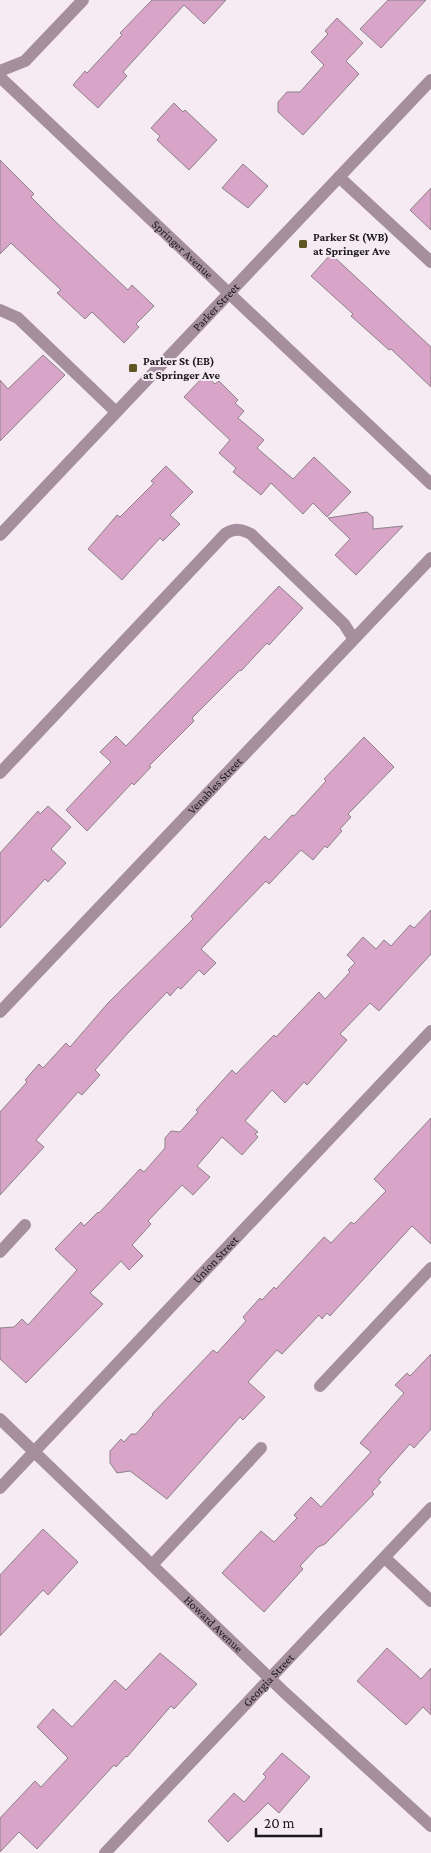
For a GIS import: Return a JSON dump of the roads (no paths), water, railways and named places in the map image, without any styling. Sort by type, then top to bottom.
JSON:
[{"type":"street","points":[[0,71],[24,61],[83,0]]},
{"type":"street","name":"Springer Avenue","points":[[0,77],[431,484]]},
{"type":"street","name":"Parker Street","points":[[0,534],[431,80]]},
{"type":"street","points":[[339,177],[431,262]]},
{"type":"street","points":[[0,310],[18,318],[116,412]]},
{"type":"street","points":[[0,773],[225,534],[234,529],[243,530],[251,534],[344,624],[353,638]]},
{"type":"street","name":"Venables Street","points":[[0,1012],[431,558]]},
{"type":"street","name":"Union Street","points":[[0,1488],[431,1031]]},
{"type":"street","points":[[0,1252],[25,1225]]},
{"type":"street","points":[[320,1386],[431,1268]]},
{"type":"street","name":"Howard Avenue","points":[[0,1419],[270,1678],[431,1826]]},
{"type":"street","points":[[152,1565],[261,1448]]},
{"type":"street","name":"Georgia Street","points":[[105,1853],[431,1508]]},
{"type":"street","points":[[384,1558],[431,1601]]},
{"type":"place","name":"Parker St (WB) at Springer Ave","points":[[303,244]]},
{"type":"place","name":"Parker St (EB) at Springer Ave","points":[[133,368]]}]
